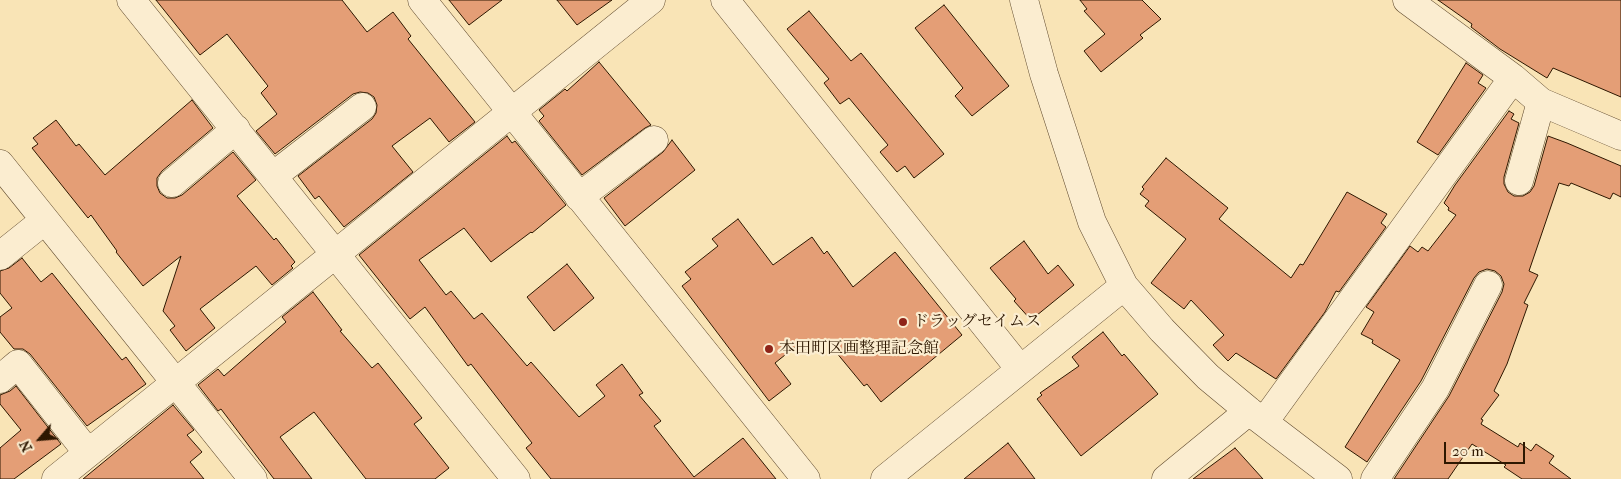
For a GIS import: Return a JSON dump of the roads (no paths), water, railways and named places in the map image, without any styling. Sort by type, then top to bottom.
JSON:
[{"type":"street","points":[[131,0],[516,479]]},
{"type":"street","points":[[422,0],[806,479]]},
{"type":"street","points":[[56,479],[652,0]]},
{"type":"street","points":[[725,0],[1020,368]]},
{"type":"street","points":[[1024,0],[1044,74],[1092,222],[1124,286],[1162,330],[1195,364],[1256,417],[1335,478]]},
{"type":"street","points":[[1407,0],[1513,78],[1542,102],[1621,136]]},
{"type":"street","points":[[1166,479],[1256,417],[1513,78]]},
{"type":"street","points":[[1519,181],[1542,102]]},
{"type":"street","points":[[273,176],[362,107]]},
{"type":"street","points":[[172,183],[236,129]]},
{"type":"street","points":[[579,197],[654,140]]},
{"type":"street","points":[[0,164],[253,479]]},
{"type":"street","points":[[0,256],[45,220]]},
{"type":"street","points":[[1375,479],[1435,389],[1488,285]]},
{"type":"street","points":[[885,479],[1020,368],[1124,286]]},
{"type":"street","points":[[0,379],[18,364],[88,453]]},
{"type":"place","name":"ドラッグセイムス","points":[[903,322]]},
{"type":"place","name":"本田町区画整理記念館","points":[[769,349]]}]
